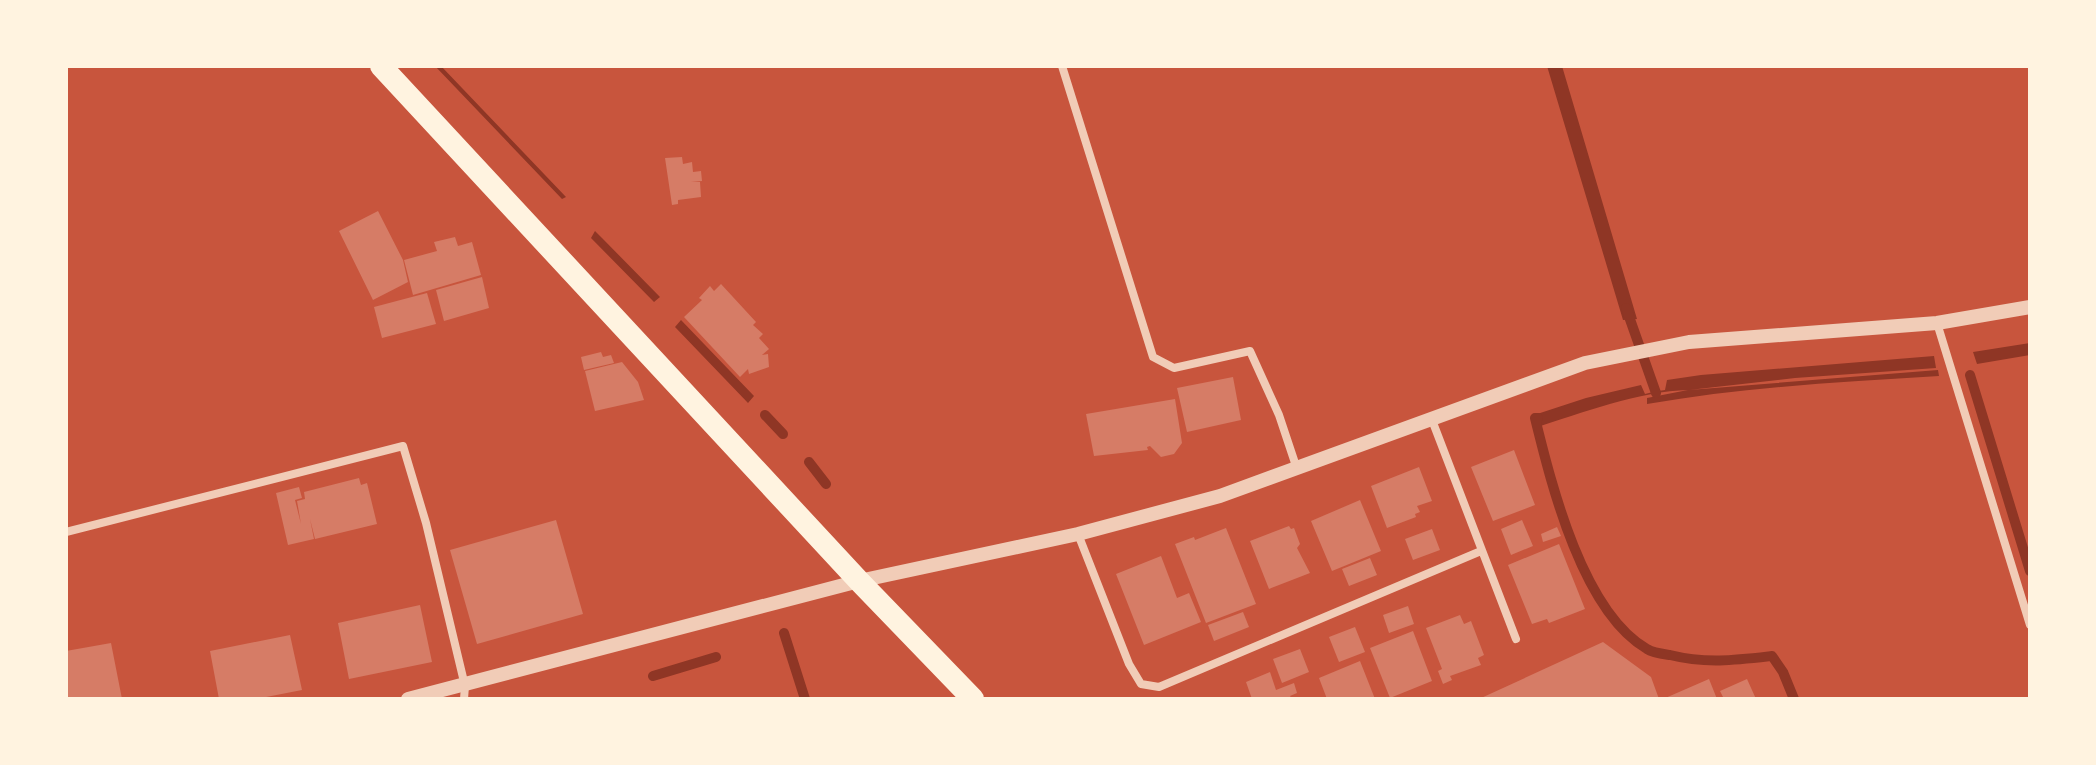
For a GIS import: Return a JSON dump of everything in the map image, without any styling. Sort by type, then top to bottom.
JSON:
[{"type":"highway","points":[[381,66],[859,581],[973,699]]},
{"type":"street","points":[[1062,66],[1153,357],[1174,368],[1250,351],[1279,415],[1297,469]]},
{"type":"street","points":[[408,699],[465,692],[859,581],[1078,534],[1220,496],[1585,363],[1689,342],[1937,323],[2030,307]]},
{"type":"street","points":[[1937,323],[2030,625]]},
{"type":"street","points":[[1432,420],[1516,639]]},
{"type":"street","points":[[66,532],[403,446],[426,523],[465,692]]},
{"type":"street","points":[[1078,534],[1129,664],[1141,684],[1159,687],[1481,551]]},
{"type":"shaded area","points":[[435,66],[441,66],[566,197],[562,199]]},
{"type":"shaded area","points":[[1547,66],[1562,66],[1637,319],[1623,320]]},
{"type":"shaded area","points":[[595,231],[660,297],[654,302],[591,238]]},
{"type":"shaded area","points":[[681,320],[754,396],[748,403],[675,327]]},
{"type":"shaded area","points":[[2030,343],[2030,355],[1977,364],[1973,352]]},
{"type":"shaded area","points":[[1934,356],[1936,368],[1795,378],[1689,390],[1938,370],[1939,376],[1756,389],[1647,404],[1647,398],[1688,390],[1670,391],[1611,404],[1535,428],[1531,416],[1586,398],[1641,385],[1645,394],[1657,388],[1658,391],[1665,390],[1667,380]]},
{"type":"building","points":[[682,157],[683,164],[692,162],[693,172],[701,171],[702,181],[691,182],[700,182],[701,197],[678,200],[678,204],[672,205],[665,158]]},
{"type":"building","points":[[378,211],[403,260],[408,282],[373,300],[339,231]]},
{"type":"building","points":[[455,237],[458,246],[472,242],[481,275],[413,295],[404,260],[437,251],[434,242]]},
{"type":"building","points":[[482,277],[489,308],[444,321],[436,290]]},
{"type":"building","points":[[721,284],[763,334],[759,338],[769,349],[762,355],[768,354],[769,367],[749,374],[748,369],[740,377],[684,317],[702,300],[699,298],[710,286],[714,291]]},
{"type":"building","points":[[427,293],[436,324],[382,338],[374,307]]},
{"type":"building","points":[[601,352],[603,357],[611,355],[614,363],[584,370],[581,357]]},
{"type":"building","points":[[622,362],[638,382],[644,400],[595,411],[585,371]]},
{"type":"building","points":[[1233,377],[1241,420],[1187,432],[1177,388]]},
{"type":"building","points":[[1175,399],[1182,443],[1174,454],[1161,457],[1150,446],[1148,450],[1094,456],[1086,414]]},
{"type":"building","points":[[1514,450],[1535,505],[1493,521],[1471,467]]},
{"type":"building","points":[[1419,467],[1432,501],[1417,506],[1420,512],[1415,514],[1416,517],[1387,528],[1371,486]]},
{"type":"building","points":[[359,478],[361,485],[367,483],[377,524],[315,539],[310,519],[314,539],[288,545],[276,493],[299,487],[302,498],[295,500],[301,524],[297,501],[305,499],[304,492]]},
{"type":"building","points":[[1360,500],[1381,551],[1332,571],[1311,521]]},
{"type":"building","points":[[556,520],[583,614],[477,644],[450,550]]},
{"type":"building","points":[[1522,520],[1533,546],[1511,555],[1501,529]]},
{"type":"building","points":[[1289,526],[1294,528],[1300,544],[1297,548],[1310,573],[1269,589],[1250,541]]},
{"type":"building","points":[[1557,527],[1561,536],[1543,542],[1541,534]]},
{"type":"building","points":[[1226,528],[1256,604],[1206,623],[1175,544]]},
{"type":"building","points":[[1432,529],[1440,550],[1413,560],[1405,539]]},
{"type":"building","points":[[1559,544],[1585,609],[1549,623],[1547,619],[1532,624],[1508,565]]},
{"type":"building","points":[[1161,556],[1177,598],[1189,593],[1201,622],[1144,645],[1116,574]]},
{"type":"building","points":[[1370,558],[1377,575],[1349,586],[1342,569]]},
{"type":"building","points":[[420,605],[432,662],[349,679],[338,623]]},
{"type":"building","points":[[1408,606],[1414,624],[1389,633],[1383,615]]},
{"type":"building","points":[[1243,612],[1249,627],[1214,641],[1208,625]]},
{"type":"building","points":[[1460,615],[1464,624],[1471,621],[1484,655],[1478,658],[1481,665],[1450,676],[1452,680],[1443,684],[1438,671],[1442,669],[1426,628]]},
{"type":"building","points":[[1355,627],[1365,652],[1339,662],[1329,637]]},
{"type":"building","points":[[1413,631],[1432,681],[1390,698],[1370,648]]},
{"type":"building","points":[[290,635],[302,690],[256,699],[219,699],[210,651]]},
{"type":"building","points":[[1603,642],[1651,677],[1659,699],[1479,699]]},
{"type":"building","points":[[111,643],[122,699],[66,699],[66,651]]},
{"type":"building","points":[[1300,649],[1309,672],[1282,683],[1273,659]]},
{"type":"building","points":[[1360,661],[1375,699],[1327,699],[1319,678]]},
{"type":"building","points":[[1270,672],[1276,690],[1294,683],[1297,693],[1290,696],[1292,699],[1252,699],[1246,682]]},
{"type":"building","points":[[1709,679],[1717,699],[1663,699]]},
{"type":"building","points":[[1747,679],[1756,699],[1724,699],[1720,691]]},
{"type":"waterway","points":[[1626,308],[1656,393]]},
{"type":"waterway","points":[[1970,375],[2030,571]]},
{"type":"waterway","points":[[765,415],[783,434]]},
{"type":"waterway","points":[[1538,418],[1535,418],[1551,478],[1573,546],[1605,607],[1625,631],[1649,650],[1683,658],[1721,660],[1772,656],[1783,672],[1794,699]]},
{"type":"waterway","points":[[809,462],[826,484]]},
{"type":"waterway","points":[[784,633],[805,699]]},
{"type":"waterway","points":[[653,676],[716,657]]}]
